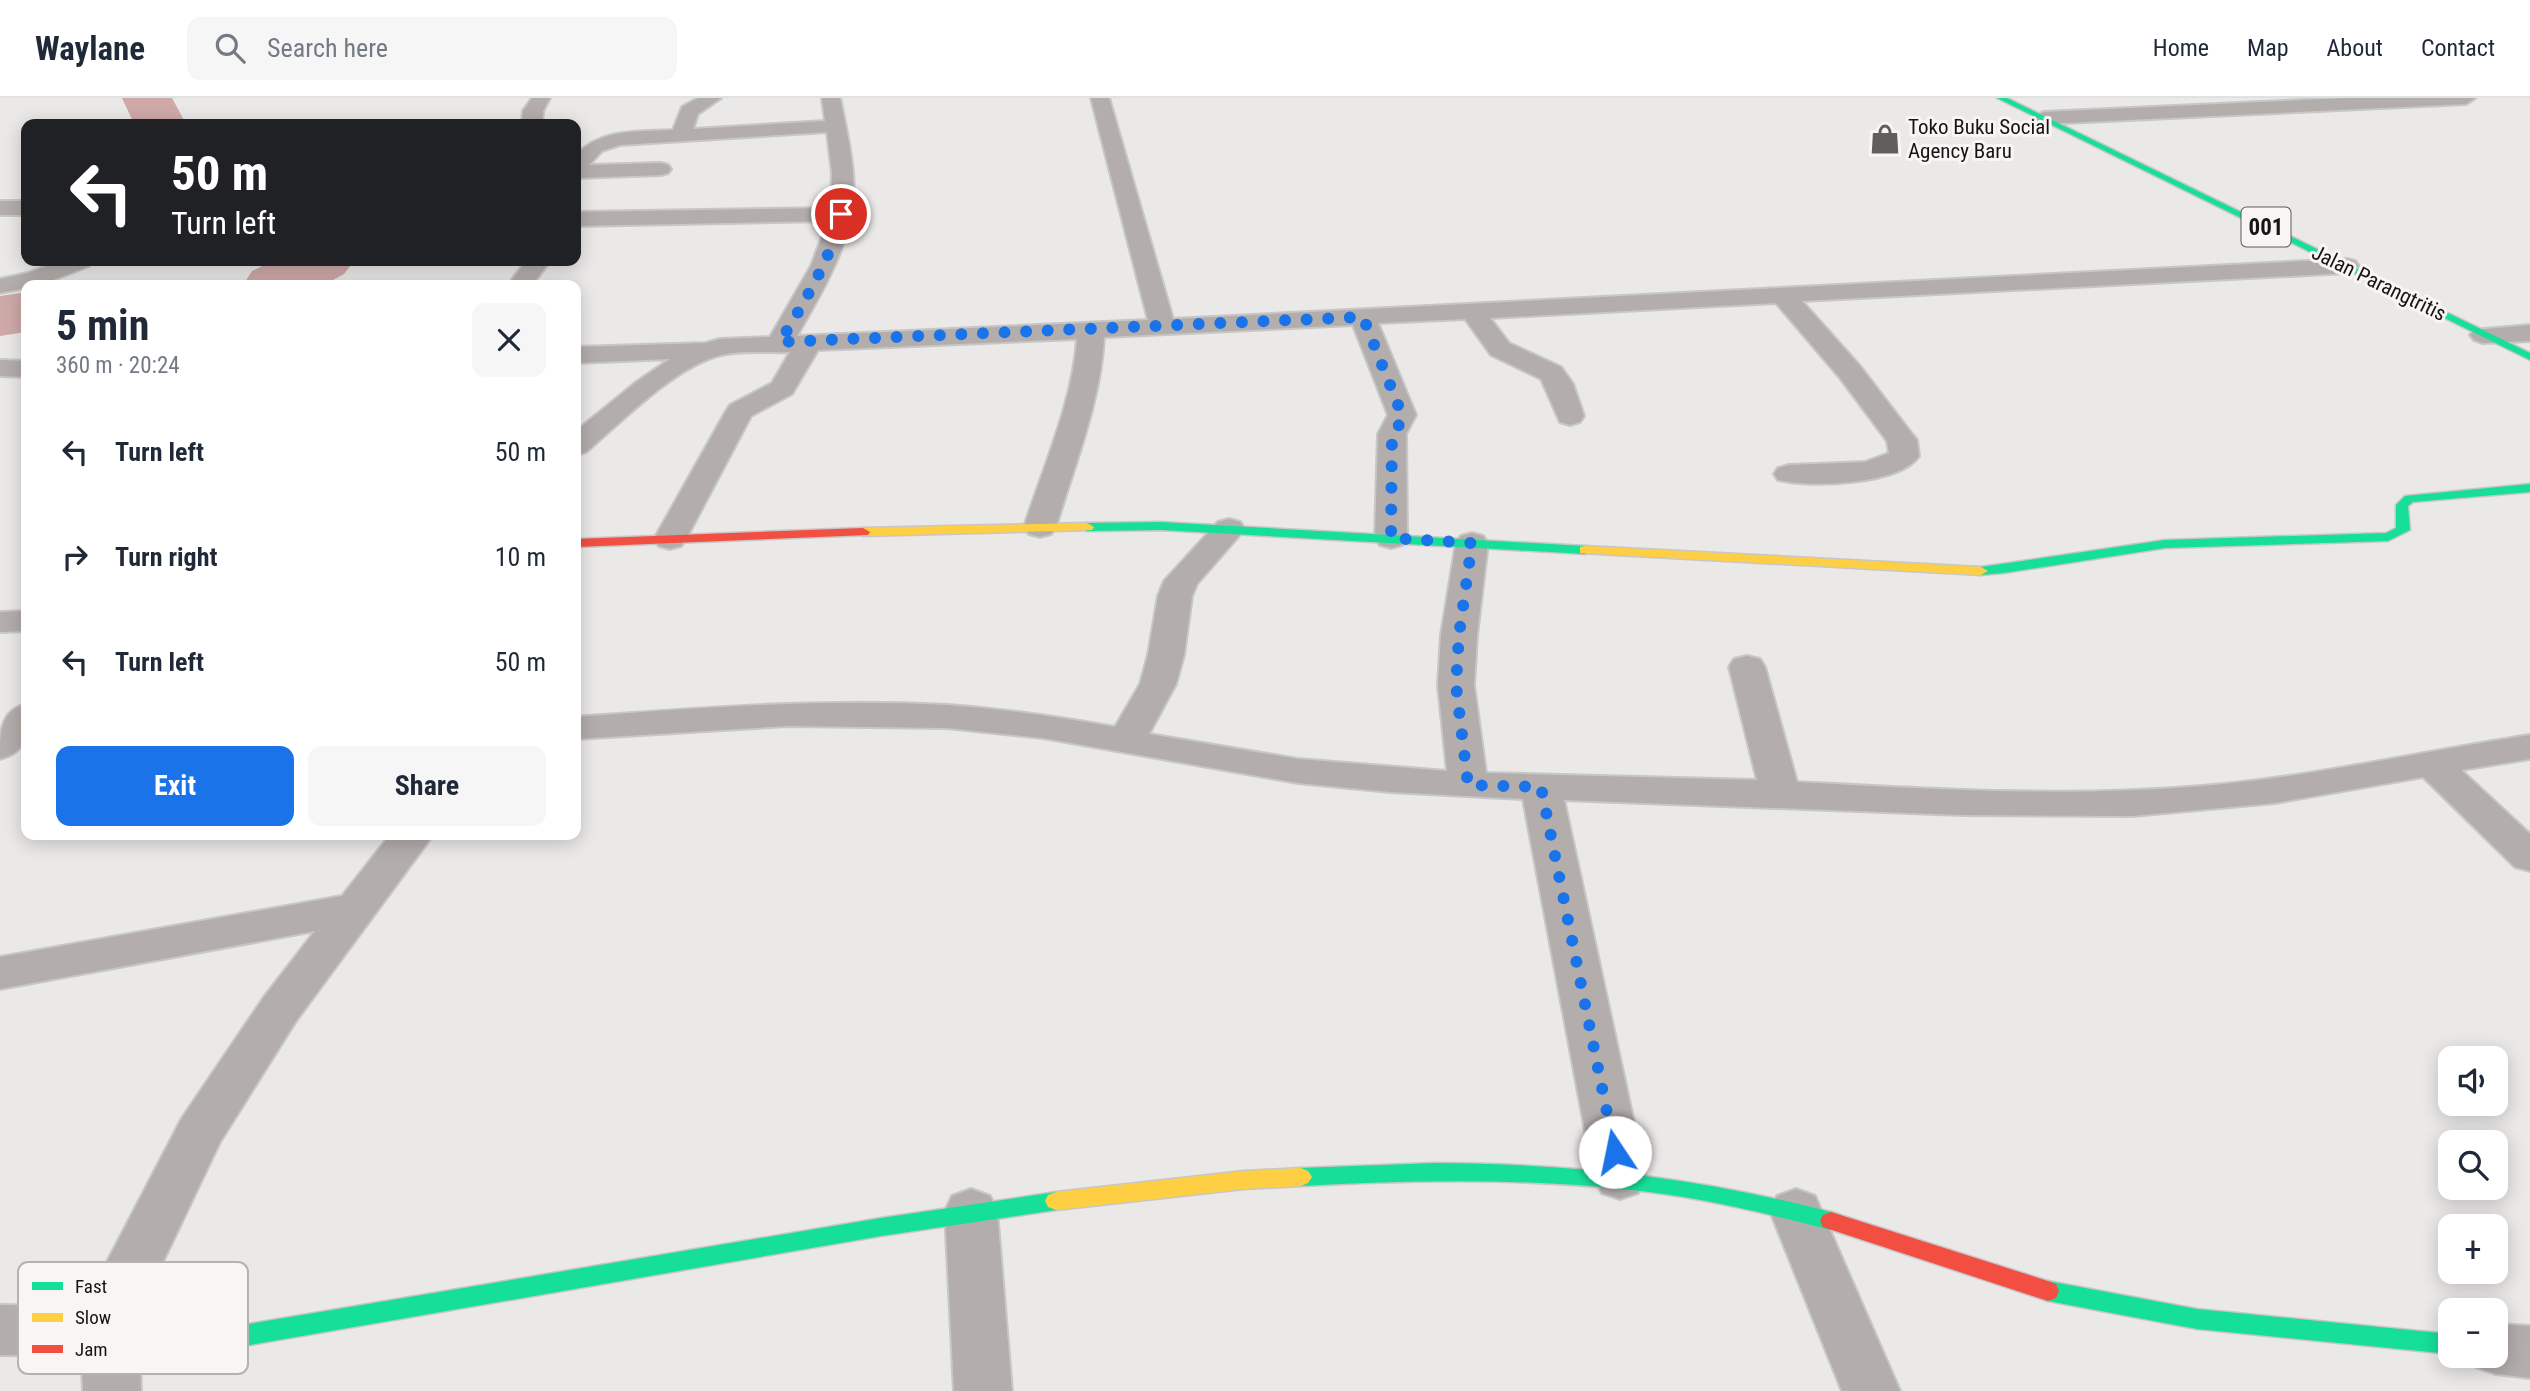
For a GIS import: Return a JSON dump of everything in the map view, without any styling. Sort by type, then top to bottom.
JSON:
[{"type":"street","points":[[532,119],[533,111],[541,98]]},
{"type":"street","points":[[681,135],[689,111],[712,98]]},
{"type":"street","points":[[780,342],[814,283],[839,225],[844,184],[831,98]]},
{"type":"street","points":[[1100,98],[1163,327]]},
{"type":"street","name":"Jalan Parangtritis","points":[[2001,98],[2530,357]]},
{"type":"street","points":[[2043,118],[2466,98]]},
{"type":"street","points":[[585,145],[617,139],[834,126]]},
{"type":"street","points":[[581,170],[661,169]]},
{"type":"street","points":[[0,208],[21,208]]},
{"type":"street","points":[[581,219],[841,214]]},
{"type":"street","points":[[29,280],[68,266]]},
{"type":"street","points":[[581,355],[708,349],[780,342],[1473,312],[2347,266]]},
{"type":"street","points":[[0,286],[21,282]]},
{"type":"street","points":[[1783,295],[1850,372],[1902,440],[1904,456],[1894,464],[1868,470],[1789,474]]},
{"type":"street","points":[[1473,312],[1500,349],[1551,373],[1559,384],[1570,416]]},
{"type":"street","points":[[1363,317],[1402,415],[1392,434],[1391,538]]},
{"type":"street","points":[[1040,527],[1089,362],[1091,330]]},
{"type":"street","points":[[2483,335],[2530,333]]},
{"type":"street","points":[[670,539],[740,411],[782,388],[810,341]]},
{"type":"street","points":[[581,442],[677,367],[708,349]]},
{"type":"street","points":[[0,368],[21,369]]},
{"type":"street","points":[[581,543],[1134,525],[1921,570],[2020,569],[2119,549],[2165,544],[2388,537],[2403,530],[2402,505],[2409,499],[2530,488]]},
{"type":"street","points":[[1125,743],[1158,684],[1166,655],[1175,596],[1181,581],[1229,529]]},
{"type":"street","points":[[1468,785],[1456,685],[1459,635],[1472,543]]},
{"type":"street","points":[[1747,667],[1780,794]]},
{"type":"street","points":[[581,728],[804,716],[944,717],[1023,725],[1293,770],[1468,785],[1780,794],[1968,804],[2122,804],[2259,793],[2530,747]]},
{"type":"street","points":[[0,747],[21,721]]},
{"type":"street","points":[[2430,762],[2530,857]]},
{"type":"street","points":[[1541,787],[1620,1178]]},
{"type":"street","points":[[148,1262],[200,1132],[280,1009],[353,909],[408,840]]},
{"type":"street","points":[[0,973],[353,909]]},
{"type":"street","points":[[248,1338],[971,1211],[1255,1178],[1348,1173],[1564,1174],[1620,1178],[1692,1189],[1796,1212],[2051,1292],[2274,1329],[2438,1344]]},
{"type":"street","points":[[971,1211],[984,1391]]},
{"type":"street","points":[[1796,1212],[1871,1391]]},
{"type":"street","points":[[0,1330],[18,1330]]},
{"type":"street","points":[[2508,1350],[2530,1352]]},
{"type":"waterway","points":[[147,98],[158,119]]},
{"type":"waterway","points":[[285,280],[312,266]]},
{"type":"waterway","points":[[0,316],[21,313]]},
{"type":"traffic: fast","points":[[2001,98],[2530,357]]},
{"type":"traffic: fast","points":[[1981,571],[2165,544],[2388,537],[2403,530],[2402,505],[2409,499],[2530,488]]},
{"type":"traffic: fast","points":[[1087,527],[1161,526],[1585,550]]},
{"type":"traffic: fast","points":[[1301,1177],[1435,1172],[1568,1175],[1699,1191],[1831,1221]]},
{"type":"traffic: fast","points":[[248,1335],[881,1227],[1056,1201]]},
{"type":"traffic: fast","points":[[2048,1291],[2197,1319],[2438,1343]]},
{"type":"traffic: slow","points":[[863,532],[1087,527]]},
{"type":"traffic: slow","points":[[1585,550],[1981,571]]},
{"type":"traffic: slow","points":[[1056,1201],[1244,1180],[1301,1177]]},
{"type":"traffic: jam","points":[[581,543],[863,532]]},
{"type":"traffic: jam","points":[[1831,1221],[2048,1291]]},
{"type":"place","name":"Toko Buku Social Agency Baru","points":[[1885,139]]},
{"type":"route","points":[[841,214],[839,225],[814,283],[780,342],[1363,317],[1402,415],[1392,434],[1391,538],[1472,543],[1459,635],[1456,685],[1468,785],[1541,787],[1615,1152]]}]
